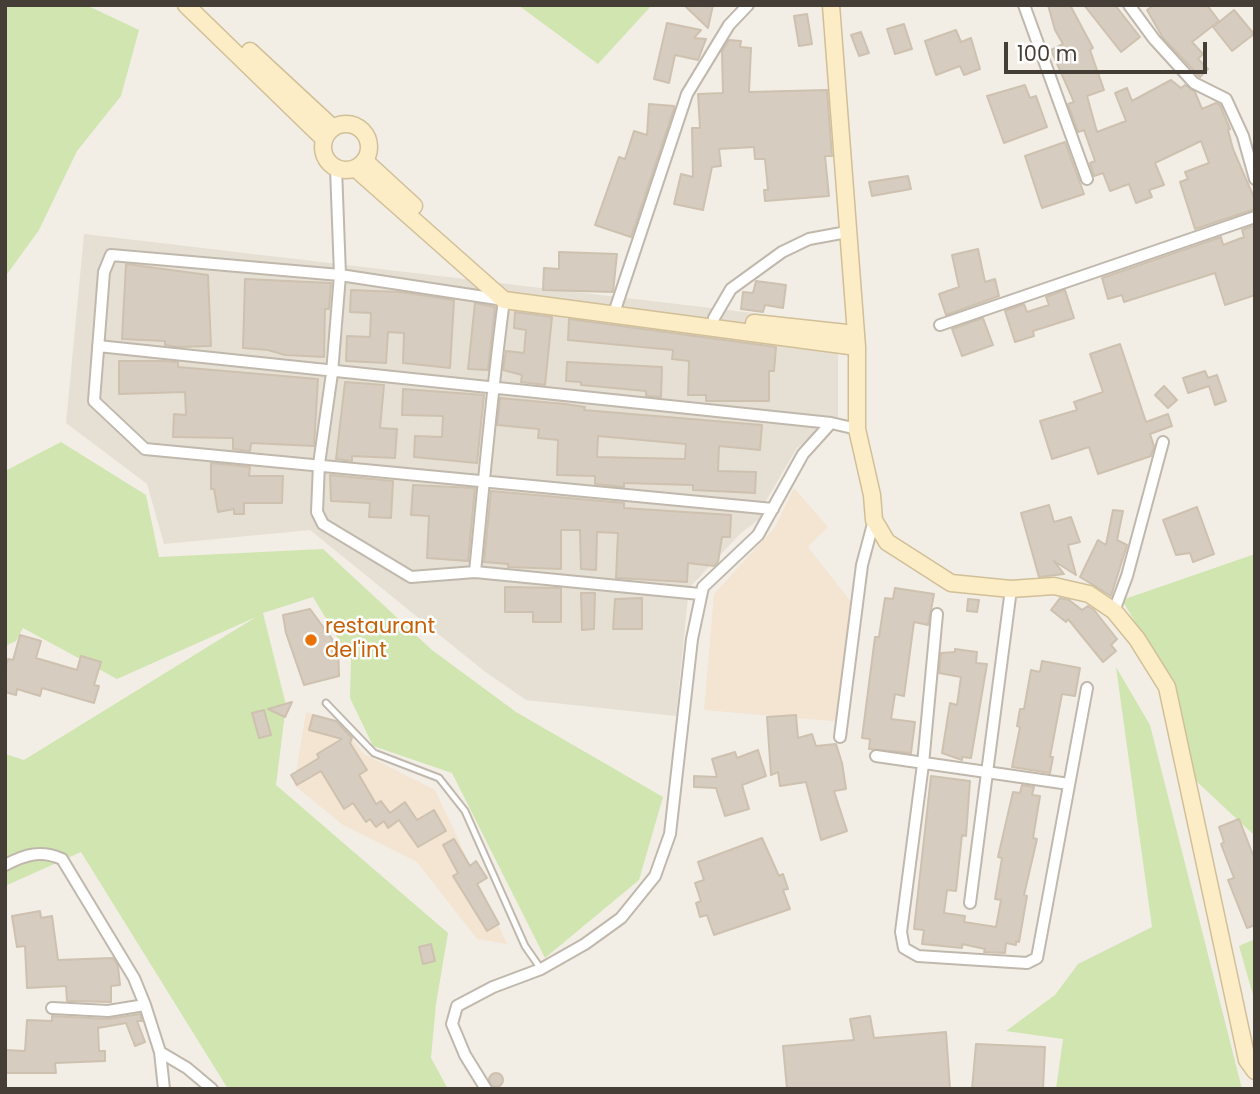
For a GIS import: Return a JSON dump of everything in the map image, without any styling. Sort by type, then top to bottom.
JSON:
[{"type":"main road","points":[[186,5],[328,133]]},
{"type":"main road","points":[[201,5],[328,133]]},
{"type":"main road","points":[[831,5],[857,341],[857,429],[873,495],[874,520],[887,541],[951,583],[1011,589],[1054,586],[1089,594],[1114,611],[1137,639],[1167,687],[1247,1060],[1255,1071]]},
{"type":"main road","points":[[361,165],[369,150],[368,140],[362,131],[343,124],[328,133],[323,150],[327,161],[336,168],[361,165],[510,293],[714,318],[857,341]]},
{"type":"main road","points":[[361,165],[504,300],[857,341]]},
{"type":"street","points":[[616,307],[687,94],[729,26],[748,5]]},
{"type":"street","points":[[1024,5],[1087,179]]},
{"type":"street","points":[[1134,7],[1194,83],[1226,99],[1242,136],[1255,179]]},
{"type":"street","points":[[336,168],[340,275],[332,373],[319,464],[317,512],[323,524],[411,577],[475,572],[700,594]]},
{"type":"street","points":[[940,325],[1255,217]]},
{"type":"street","points":[[714,318],[731,289],[782,252],[809,239],[847,232]]},
{"type":"street","points":[[475,572],[484,484],[492,386],[504,300],[340,275],[111,255],[104,272],[94,401],[145,449],[319,464],[484,484],[773,509]]},
{"type":"street","points":[[98,346],[332,373],[492,386],[831,423],[857,429]]},
{"type":"street","points":[[486,1089],[465,1055],[452,1024],[457,1006],[541,969],[585,944],[621,918],[655,876],[670,834],[700,594],[703,587],[758,535],[803,454],[831,423]]},
{"type":"street","points":[[1114,611],[1127,576],[1163,442]]},
{"type":"street","points":[[840,737],[862,565],[874,520]]},
{"type":"street","points":[[970,903],[1011,589]]},
{"type":"street","points":[[937,614],[923,764],[901,932],[904,948],[918,956],[1027,963],[1037,958],[1087,688]]},
{"type":"street","points":[[876,756],[1069,784]]},
{"type":"street","points":[[5,865],[22,856],[46,852],[62,859],[134,978],[160,1052],[164,1089]]},
{"type":"street","points":[[52,1008],[108,1011],[145,1005]]},
{"type":"street","points":[[160,1052],[187,1068],[212,1089]]},
{"type":"lane","points":[[326,703],[374,753],[439,778],[465,811],[525,946],[541,969]]},
{"type":"shaded area","points":[[84,234],[838,323],[838,427],[819,432],[797,448],[763,506],[773,509],[741,533],[689,588],[676,716],[526,700],[484,671],[310,530],[164,544],[147,484],[66,423]]},
{"type":"shaded area","points":[[794,488],[828,527],[808,547],[855,607],[843,722],[704,710],[714,594],[775,527]]},
{"type":"shaded area","points":[[306,712],[340,724],[364,754],[435,790],[507,944],[477,939],[417,862],[343,825],[294,785]]},
{"type":"green space","points":[[5,5],[86,5],[139,30],[121,96],[77,151],[39,230],[5,277]]},
{"type":"green space","points":[[518,5],[652,5],[598,64]]},
{"type":"green space","points":[[61,442],[146,495],[159,557],[323,549],[432,650],[516,712],[663,797],[639,880],[545,958],[452,773],[373,746],[350,698],[351,660],[313,597],[263,613],[286,705],[276,785],[448,933],[436,1004],[431,1058],[448,1089],[228,1089],[81,852],[5,886],[5,754],[24,760],[256,617],[117,679],[23,628],[16,641],[5,646],[5,471]]},
{"type":"green space","points":[[1255,554],[1255,836],[1194,779],[1170,681],[1122,600]]},
{"type":"green space","points":[[1116,667],[1150,725],[1242,1089],[1056,1089],[1063,1039],[1006,1031],[1055,995],[1078,964],[1152,927]]},
{"type":"green space","points":[[1255,939],[1255,1002],[1239,946]]},
{"type":"building","points":[[684,5],[713,5],[708,28]]},
{"type":"building","points":[[1048,5],[1070,5],[1093,48],[1090,50],[1104,90],[1087,96],[1097,132],[1126,121],[1115,93],[1127,88],[1132,101],[1171,80],[1181,88],[1185,85],[1195,92],[1202,109],[1216,103],[1220,105],[1230,129],[1228,130],[1233,149],[1255,200],[1255,209],[1195,229],[1180,182],[1188,179],[1185,172],[1209,163],[1201,141],[1155,163],[1164,185],[1149,190],[1152,197],[1136,203],[1129,184],[1110,191],[1103,173],[1094,176],[1090,163],[1095,161],[1084,130],[1078,132],[1068,104],[1074,102],[1051,50],[1063,44],[1055,30]]},
{"type":"building","points":[[1084,5],[1115,5],[1140,37],[1121,52]]},
{"type":"building","points":[[1154,5],[1207,5],[1219,21],[1192,42],[1203,54],[1198,59],[1208,69],[1200,77],[1163,38],[1147,10]]},
{"type":"building","points":[[1234,10],[1254,34],[1232,51],[1213,27]]},
{"type":"building","points":[[807,14],[812,44],[799,46],[794,16]]},
{"type":"building","points":[[667,23],[701,30],[694,38],[706,39],[698,60],[675,55],[669,83],[654,79]]},
{"type":"building","points":[[904,24],[912,49],[895,54],[887,29]]},
{"type":"building","points":[[956,30],[961,42],[971,38],[980,69],[964,75],[960,66],[936,75],[925,41]]},
{"type":"building","points":[[861,32],[869,53],[859,56],[851,35]]},
{"type":"building","points":[[729,40],[741,41],[740,47],[751,48],[749,92],[827,90],[832,156],[825,156],[829,196],[765,201],[764,190],[768,190],[765,159],[755,159],[754,147],[719,149],[721,166],[712,167],[703,210],[674,204],[681,174],[693,177],[692,128],[700,128],[698,94],[723,93],[722,51]]},
{"type":"building","points":[[1025,85],[1030,98],[1036,96],[1047,127],[1004,143],[987,96]]},
{"type":"building","points":[[649,104],[674,106],[674,109],[631,237],[595,225],[619,157],[625,159],[634,131],[647,135]]},
{"type":"building","points":[[1065,142],[1084,194],[1042,208],[1025,156]]},
{"type":"building","points":[[908,176],[911,189],[872,196],[869,182]]},
{"type":"building","points":[[1255,225],[1255,295],[1225,305],[1215,273],[1124,302],[1122,295],[1108,299],[1102,278],[1221,237],[1223,245],[1244,237],[1242,230]]},
{"type":"building","points":[[978,249],[985,282],[995,279],[999,296],[946,315],[939,294],[959,287],[952,255]]},
{"type":"building","points":[[559,252],[617,254],[613,292],[543,290],[544,268],[559,269]]},
{"type":"building","points":[[126,264],[208,275],[211,346],[178,347],[165,345],[165,341],[122,339]]},
{"type":"building","points":[[245,279],[331,283],[329,309],[325,309],[324,357],[285,355],[268,350],[243,348]]},
{"type":"building","points":[[756,281],[786,285],[783,308],[765,305],[763,312],[741,309],[743,292],[753,293]]},
{"type":"building","points":[[351,290],[400,292],[454,300],[450,368],[403,363],[404,333],[388,332],[386,363],[346,361],[347,336],[370,337],[371,313],[350,312]]},
{"type":"building","points":[[1065,290],[1074,318],[1033,331],[1034,336],[1015,342],[1005,311],[1024,304],[1027,312],[1049,305],[1046,297]]},
{"type":"building","points":[[475,303],[495,307],[488,370],[468,369]]},
{"type":"building","points":[[515,312],[552,317],[545,385],[521,382],[522,375],[503,370],[506,351],[524,353],[526,330],[514,328]]},
{"type":"building","points":[[983,318],[993,345],[962,356],[952,329]]},
{"type":"building","points":[[569,319],[776,347],[774,371],[769,371],[769,401],[706,401],[706,395],[688,395],[689,361],[672,359],[673,350],[568,340]]},
{"type":"building","points":[[1120,344],[1146,422],[1168,414],[1172,426],[1150,434],[1154,446],[1151,456],[1098,474],[1089,447],[1052,459],[1040,421],[1077,410],[1074,402],[1103,392],[1090,354]]},
{"type":"building","points":[[119,361],[178,362],[178,367],[318,379],[314,446],[251,443],[250,451],[233,449],[233,438],[173,437],[174,414],[186,415],[185,392],[119,394]]},
{"type":"building","points":[[567,362],[662,367],[661,397],[646,396],[646,391],[581,385],[581,382],[566,381]]},
{"type":"building","points":[[1205,371],[1208,378],[1217,375],[1226,401],[1215,405],[1209,386],[1188,393],[1183,378]]},
{"type":"building","points":[[345,382],[384,385],[380,428],[397,429],[395,458],[352,456],[352,461],[336,459]]},
{"type":"building","points":[[1164,386],[1177,400],[1168,408],[1155,395]]},
{"type":"building","points":[[403,389],[484,395],[477,463],[414,457],[415,436],[442,437],[443,416],[402,415]]},
{"type":"building","points":[[500,398],[565,404],[585,407],[584,410],[762,425],[760,450],[719,446],[718,471],[756,472],[755,493],[693,490],[693,485],[624,483],[624,487],[595,484],[595,476],[557,475],[558,440],[538,438],[539,429],[497,425]],"holes":[[[598,436],[686,444],[685,459],[597,457]]]},
{"type":"building","points":[[211,463],[250,467],[249,476],[283,476],[282,503],[244,503],[244,514],[234,514],[234,509],[218,512],[214,489],[211,489]]},
{"type":"building","points":[[330,475],[393,481],[391,518],[369,517],[370,503],[331,501]]},
{"type":"building","points":[[413,485],[475,488],[468,561],[427,558],[429,516],[411,515]]},
{"type":"building","points":[[491,491],[624,503],[624,508],[731,515],[730,537],[722,537],[718,562],[714,566],[688,563],[687,582],[616,578],[618,533],[597,532],[596,570],[581,569],[580,530],[561,530],[561,569],[508,567],[508,564],[484,562]]},
{"type":"building","points":[[1049,505],[1054,522],[1071,517],[1080,542],[1068,545],[1076,575],[1054,561],[1064,574],[1039,577],[1021,513]]},
{"type":"building","points":[[1197,507],[1214,554],[1193,562],[1190,553],[1176,555],[1163,520]]},
{"type":"building","points":[[1113,510],[1123,511],[1117,540],[1127,545],[1111,596],[1080,577],[1098,540],[1106,545]]},
{"type":"building","points":[[505,587],[561,588],[561,622],[533,622],[533,612],[505,612]]},
{"type":"building","points":[[895,588],[934,594],[928,625],[914,622],[904,696],[895,694],[891,719],[915,722],[911,753],[869,749],[870,739],[862,738],[875,637],[879,637],[885,598],[893,599]]},
{"type":"building","points":[[581,593],[595,593],[594,629],[582,630]]},
{"type":"building","points":[[642,598],[642,629],[613,629],[615,599]]},
{"type":"building","points":[[1060,598],[1069,600],[1082,610],[1088,606],[1094,610],[1117,639],[1111,645],[1116,651],[1103,662],[1068,619],[1066,622],[1051,610]]},
{"type":"building","points":[[968,599],[979,600],[977,612],[967,611]]},
{"type":"building","name":"restaurant del'int","points":[[310,609],[338,647],[339,676],[304,685],[286,633],[283,615]]},
{"type":"building","points":[[20,635],[41,641],[36,658],[77,670],[81,656],[101,662],[94,685],[99,686],[94,703],[42,688],[40,696],[17,689],[16,695],[5,692],[5,669],[8,659],[13,660]]},
{"type":"building","points":[[955,649],[977,652],[976,663],[987,664],[971,758],[962,757],[962,760],[942,753],[950,703],[957,705],[961,677],[939,673],[941,653],[955,652]]},
{"type":"building","points":[[1042,661],[1080,668],[1075,696],[1062,694],[1050,757],[1053,757],[1050,773],[1012,767],[1020,727],[1017,726],[1020,709],[1024,709],[1031,670],[1040,672]]},
{"type":"building","points":[[292,702],[285,717],[268,709]]},
{"type":"building","points":[[264,710],[271,735],[259,738],[252,713]]},
{"type":"building","points":[[313,715],[336,721],[352,738],[350,743],[367,770],[359,775],[376,804],[381,801],[390,813],[405,802],[417,820],[434,810],[446,831],[418,847],[399,820],[388,828],[384,821],[376,827],[370,819],[366,822],[353,803],[344,809],[321,771],[297,785],[291,775],[319,758],[317,754],[342,739],[309,730]]},
{"type":"building","points":[[796,715],[798,738],[812,734],[816,746],[836,744],[842,763],[846,789],[834,791],[847,831],[821,840],[806,782],[780,786],[778,772],[771,775],[767,717]]},
{"type":"building","points":[[758,750],[766,776],[742,785],[749,809],[725,816],[716,788],[694,787],[694,776],[717,777],[712,759],[735,752],[737,758]]},
{"type":"building","points":[[931,776],[970,781],[966,836],[962,835],[956,891],[947,890],[944,913],[965,916],[964,922],[996,927],[1001,900],[995,899],[1002,858],[998,857],[1013,792],[1020,793],[1022,785],[1034,787],[1032,795],[1040,796],[1033,838],[1037,839],[1024,895],[1027,896],[1019,942],[1016,941],[1016,945],[1006,943],[1005,953],[984,952],[985,949],[962,944],[962,948],[922,944],[924,930],[914,929]]},
{"type":"building","points":[[1239,819],[1255,860],[1255,925],[1247,928],[1228,880],[1234,878],[1221,844],[1224,842],[1219,827]]},
{"type":"building","points":[[762,838],[779,876],[783,874],[788,889],[783,890],[790,909],[714,935],[707,915],[700,917],[696,903],[701,901],[695,883],[704,880],[698,862]]},
{"type":"building","points":[[454,839],[470,866],[476,861],[487,878],[477,884],[499,924],[487,931],[453,876],[458,873],[443,845]]},
{"type":"building","points":[[40,911],[41,918],[52,916],[58,960],[113,958],[118,966],[120,985],[111,986],[111,1002],[67,1001],[66,986],[27,988],[25,946],[17,947],[12,916]]},
{"type":"building","points":[[431,944],[435,961],[423,964],[419,947]]},
{"type":"building","points":[[140,1014],[142,1021],[137,1021],[145,1042],[135,1046],[126,1023],[98,1028],[99,1051],[105,1051],[105,1061],[55,1063],[56,1073],[5,1073],[5,1050],[25,1051],[27,1020],[52,1021],[52,1016],[108,1019]]},
{"type":"building","points":[[870,1016],[874,1038],[946,1032],[950,1089],[787,1089],[783,1046],[854,1040],[850,1019]]},
{"type":"building","points":[[976,1044],[1045,1047],[1043,1089],[972,1089]]},
{"type":"building","points":[[496,1073],[501,1075],[501,1085],[496,1087],[491,1085],[489,1080],[491,1075]]},
{"type":"place","name":"restaurant del'int","points":[[311,640]]}]
